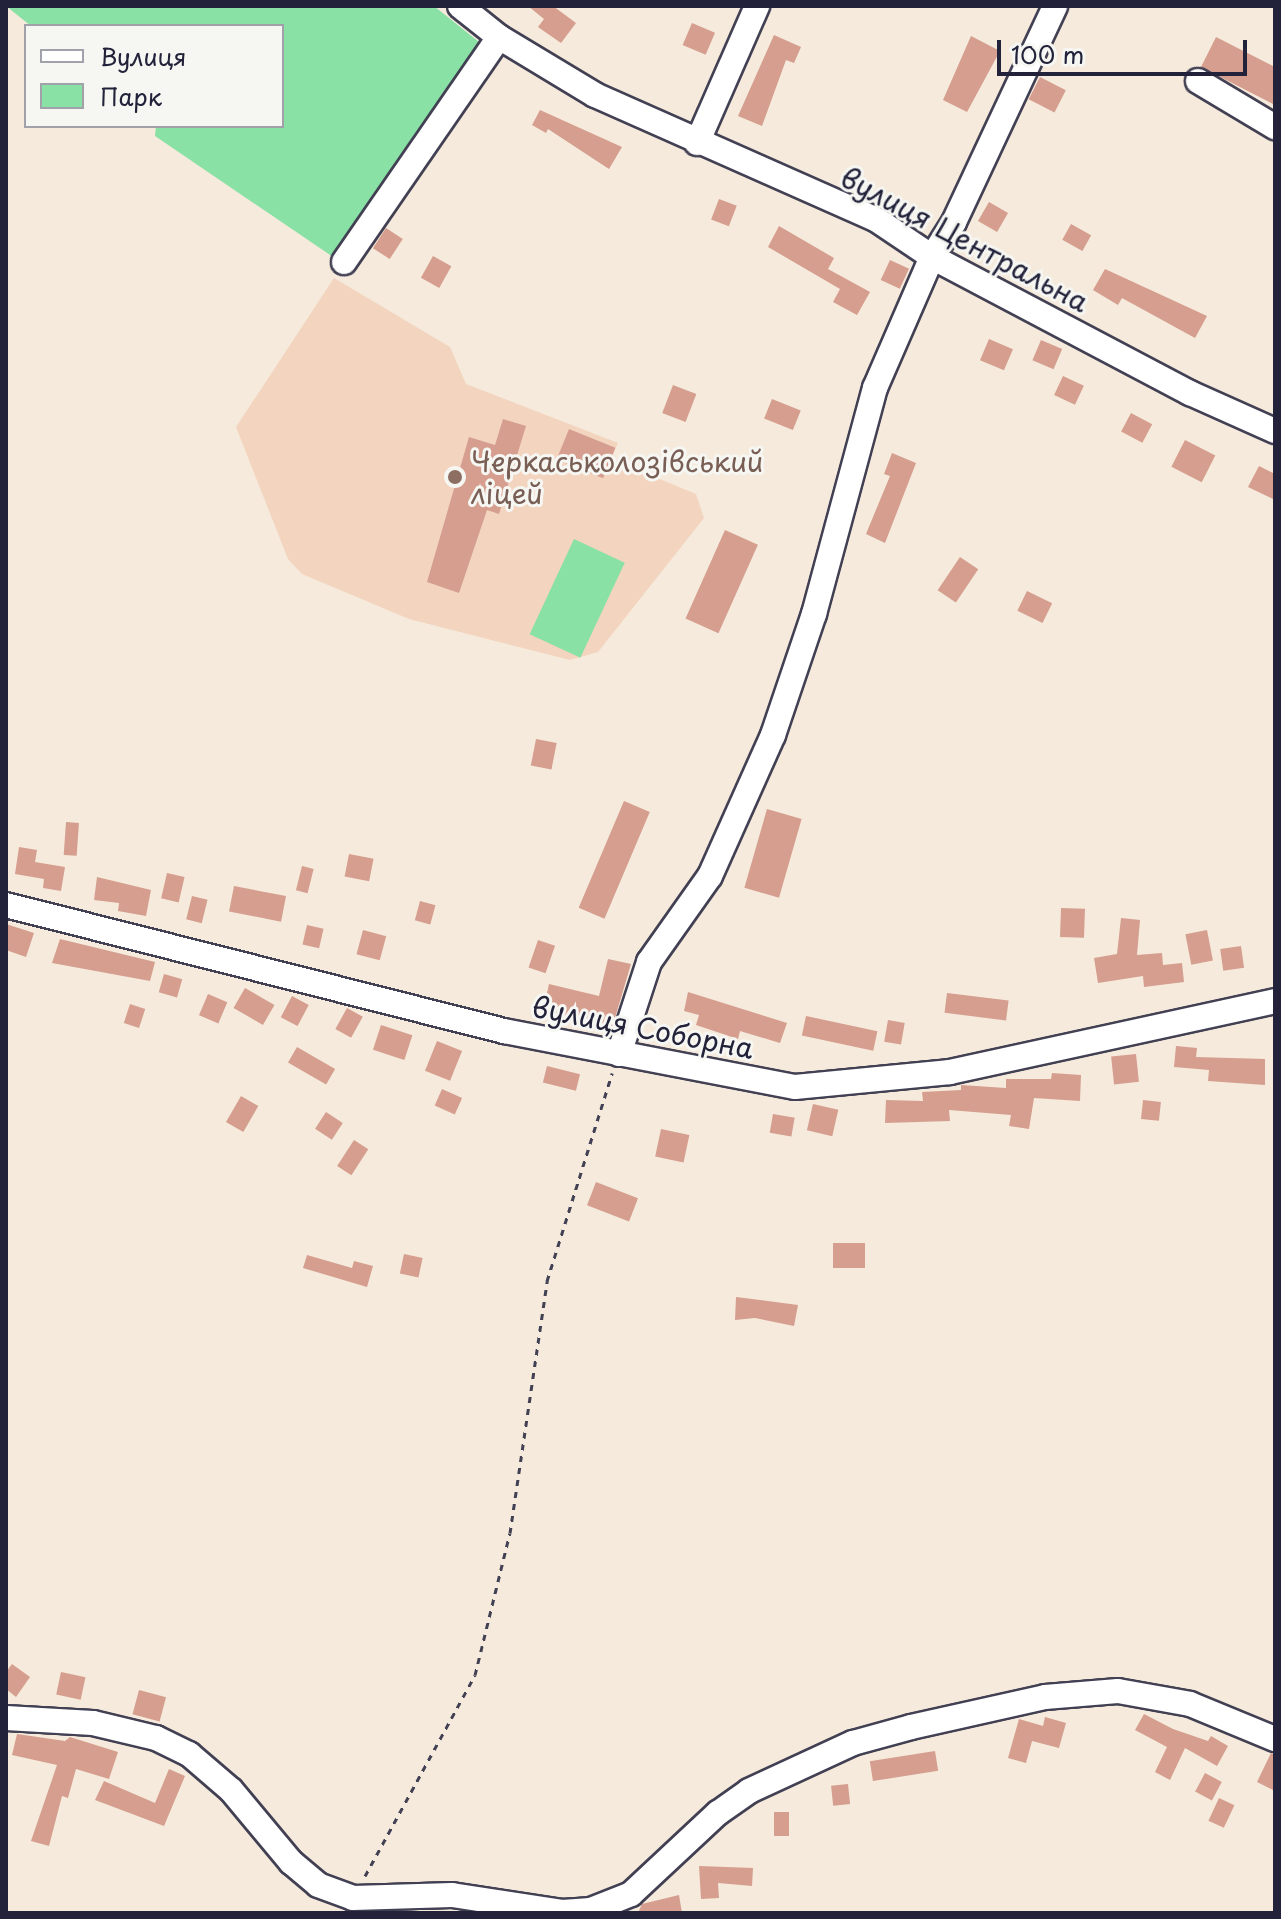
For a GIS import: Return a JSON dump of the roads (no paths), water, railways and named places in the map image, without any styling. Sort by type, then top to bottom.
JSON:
[{"type":"street","name":"вулиця Центральна","points":[[460,6],[499,37],[595,95],[697,143],[877,220],[932,257],[1190,393],[1275,431]]},
{"type":"street","points":[[697,143],[757,6]]},
{"type":"street","points":[[619,1054],[649,962],[716,864],[773,735],[814,614],[875,388],[932,257],[954,222],[1055,6]]},
{"type":"street","points":[[344,262],[499,37]]},
{"type":"street","points":[[1198,81],[1275,127]]},
{"type":"street","name":"вулиця Соборна","points":[[6,905],[461,1020],[795,1087],[950,1072],[1275,1001]]},
{"type":"street","points":[[6,1718],[93,1723],[156,1738],[189,1754],[231,1790],[291,1862],[318,1885],[353,1898],[452,1895],[562,1912],[605,1906],[654,1876],[718,1813],[783,1774],[853,1743],[1045,1697],[1106,1691],[1167,1697],[1275,1739]]},
{"type":"place","name":"Черкаськолозівський ліцей","points":[[455,477]]}]
